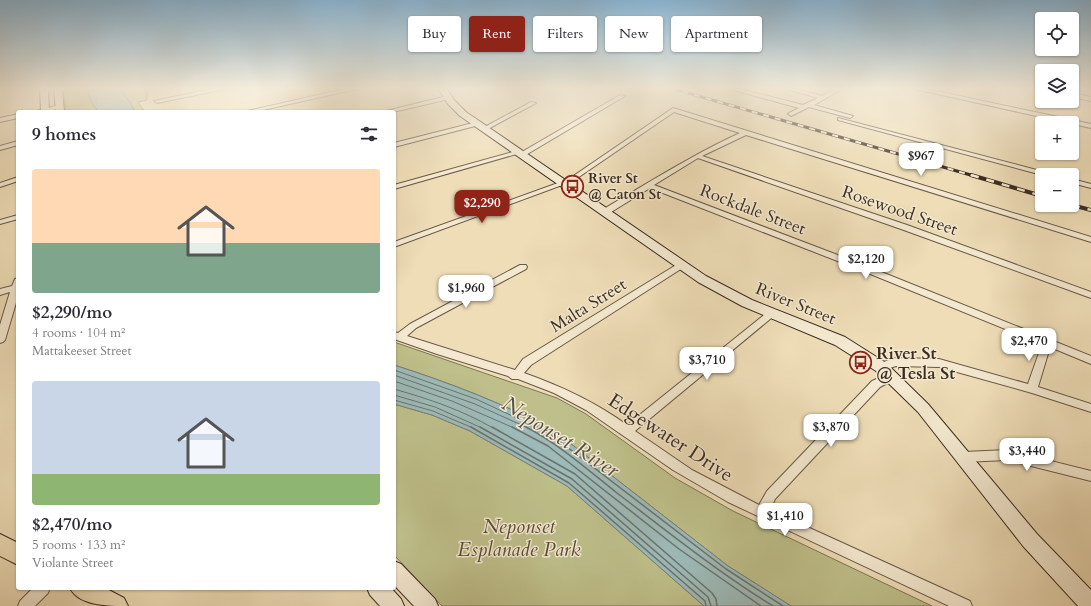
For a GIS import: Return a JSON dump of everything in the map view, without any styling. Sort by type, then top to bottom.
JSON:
[{"type":"highway","points":[[0,545],[16,553]]},
{"type":"highway","points":[[85,590],[116,606]]},
{"type":"main road","name":"River Street","points":[[467,116],[681,265],[724,292],[772,314],[840,341],[881,367],[923,408],[1030,540],[1091,605]]},
{"type":"main road","points":[[396,574],[428,606]]},
{"type":"main road","points":[[379,590],[394,606]]},
{"type":"street","points":[[0,120],[16,116]]},
{"type":"street","points":[[396,145],[480,126],[502,116]]},
{"type":"street","points":[[396,186],[520,154],[586,116]]},
{"type":"street","points":[[396,244],[564,184],[574,179],[664,116]]},
{"type":"street","points":[[694,116],[1091,240]]},
{"type":"street","points":[[846,116],[869,122]]},
{"type":"street","points":[[1045,116],[1091,126]]},
{"type":"street","points":[[840,119],[1035,171]]},
{"type":"street","points":[[605,212],[697,156],[746,132]]},
{"type":"street","points":[[0,148],[16,144]]},
{"type":"street","name":"Rosewood Street","points":[[697,156],[904,227],[1091,295]]},
{"type":"street","points":[[0,185],[16,180]]},
{"type":"street","points":[[1079,183],[1091,186]]},
{"type":"street","name":"Rockdale Street","points":[[648,186],[867,269],[1091,360]]},
{"type":"street","points":[[0,222],[16,218]]},
{"type":"street","name":"Malta Street","points":[[516,376],[527,362],[681,265]]},
{"type":"street","points":[[397,336],[523,267]]},
{"type":"street","points":[[0,292],[16,284]]},
{"type":"street","points":[[0,340],[16,287]]},
{"type":"street","points":[[626,432],[772,314]]},
{"type":"street","name":"Edgewater Drive","points":[[397,336],[541,384],[581,402],[697,479],[762,512],[965,606]]},
{"type":"street","points":[[1032,389],[1047,343]]},
{"type":"street","points":[[881,367],[896,362],[939,363],[1032,389],[1091,408]]},
{"type":"street","points":[[762,512],[767,500],[781,484],[876,384],[891,376]]},
{"type":"street","points":[[964,458],[978,455],[1014,456],[1091,476]]},
{"type":"street","points":[[25,606],[41,590]]},
{"type":"green space","points":[[396,343],[557,398],[586,414],[675,478],[733,511],[932,606],[791,606],[728,566],[557,433],[519,413],[435,379],[396,366]]},
{"type":"green space","name":"Neponset Esplanade Park","points":[[396,405],[432,415],[470,431],[567,486],[704,606],[442,606],[396,557]]},
{"type":"water","points":[[396,366],[477,395],[519,413],[557,433],[728,566],[791,606],[704,606],[567,486],[470,431],[432,415],[396,405]]},
{"type":"railway","points":[[768,116],[974,176]]},
{"type":"railway","points":[[971,175],[1035,194]]},
{"type":"railway","points":[[1079,207],[1091,210]]},
{"type":"place","name":"River St @ Caton St","points":[[573,186]]},
{"type":"place","name":"River St @ Tesla St","points":[[860,363]]},
{"type":"water label","name":"Neponset River","points":[[561,436]]}]
